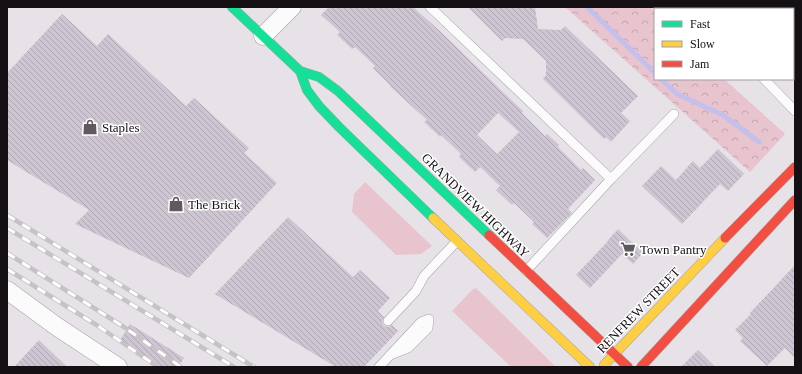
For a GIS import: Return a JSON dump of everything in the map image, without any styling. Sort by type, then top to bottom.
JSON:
[{"type":"main road","name":"GRANDVIEW HIGHWAY","points":[[232,7],[300,71],[319,78],[338,91],[628,367]]},
{"type":"main road","name":"GRANDVIEW HIGHWAY","points":[[300,71],[307,90],[319,106],[339,127],[590,367]]},
{"type":"main road","name":"RENFREW STREET","points":[[602,367],[614,353],[792,177]]},
{"type":"main road","points":[[641,367],[795,200]]},
{"type":"street","points":[[263,36],[292,7]]},
{"type":"street","points":[[7,290],[56,326],[118,367]]},
{"type":"lane","points":[[430,7],[611,179]]},
{"type":"lane","points":[[765,80],[795,111]]},
{"type":"lane","points":[[526,271],[611,179],[674,114]]},
{"type":"lane","points":[[388,321],[416,291],[424,276],[457,241]]},
{"type":"lane","points":[[379,367],[421,322],[429,319]]},
{"type":"green space","points":[[565,7],[650,7],[654,11],[654,80],[725,80],[785,134],[750,172]]},
{"type":"green space","points":[[365,182],[432,246],[421,254],[396,255],[352,212],[354,194]]},
{"type":"green space","points":[[476,288],[556,367],[511,367],[452,311],[473,289]]},
{"type":"building","points":[[329,7],[413,7],[523,111],[522,113],[545,136],[547,134],[581,170],[583,168],[595,180],[568,209],[572,213],[547,238],[532,224],[534,222],[514,203],[512,205],[496,190],[500,186],[480,167],[475,172],[459,157],[461,154],[441,135],[440,137],[424,122],[427,120],[390,86],[373,68],[375,66],[355,47],[352,49],[337,35],[340,32],[321,15]],"holes":[[[498,113],[519,132],[497,154],[477,135]]]},
{"type":"building","points":[[468,7],[535,7],[538,29],[561,30],[565,26],[638,96],[621,113],[630,121],[611,142],[606,137],[604,139],[543,79],[546,75],[546,61],[523,39],[505,38],[502,41]]},
{"type":"building","points":[[62,14],[97,46],[108,34],[186,106],[194,98],[249,148],[244,153],[277,183],[189,278],[75,224],[89,210],[7,160],[7,73]]},
{"type":"building","points":[[718,149],[744,174],[728,191],[720,184],[682,224],[642,186],[661,166],[676,180],[693,161],[700,168]]},
{"type":"building","points":[[288,217],[353,277],[360,270],[390,298],[378,311],[384,317],[382,322],[384,326],[389,327],[392,325],[398,331],[364,367],[336,367],[215,294]]},
{"type":"building","points":[[618,229],[643,253],[633,264],[622,254],[590,288],[576,275]]},
{"type":"building","points":[[795,265],[795,358],[785,348],[767,366],[740,341],[743,338],[735,330]]},
{"type":"building","points":[[130,324],[184,358],[178,367],[160,367],[119,342]]},
{"type":"building","points":[[39,340],[67,367],[14,367]]},
{"type":"building","points":[[698,350],[715,367],[681,367]]},
{"type":"waterway","points":[[587,7],[654,72]]},
{"type":"waterway","points":[[662,80],[677,94],[723,115],[759,142]]},
{"type":"railway","points":[[7,215],[254,367]]},
{"type":"railway","points":[[7,228],[234,367]]},
{"type":"railway","points":[[7,253],[124,327],[181,367]]},
{"type":"railway","points":[[7,269],[98,326],[158,367]]},
{"type":"traffic: fast","points":[[232,7],[300,71],[319,77],[338,91],[489,235]]},
{"type":"traffic: fast","points":[[300,71],[307,90],[319,106],[433,218]]},
{"type":"traffic: slow","points":[[433,218],[590,367]]},
{"type":"traffic: slow","points":[[604,365],[725,238]]},
{"type":"traffic: jam","points":[[725,238],[795,167]]},
{"type":"traffic: jam","points":[[641,367],[795,200]]},
{"type":"traffic: jam","points":[[489,235],[628,367]]},
{"type":"place","name":"Staples","points":[[90,127]]},
{"type":"place","name":"The Brick","points":[[176,204]]},
{"type":"place","name":"Town Pantry","points":[[628,249]]}]
